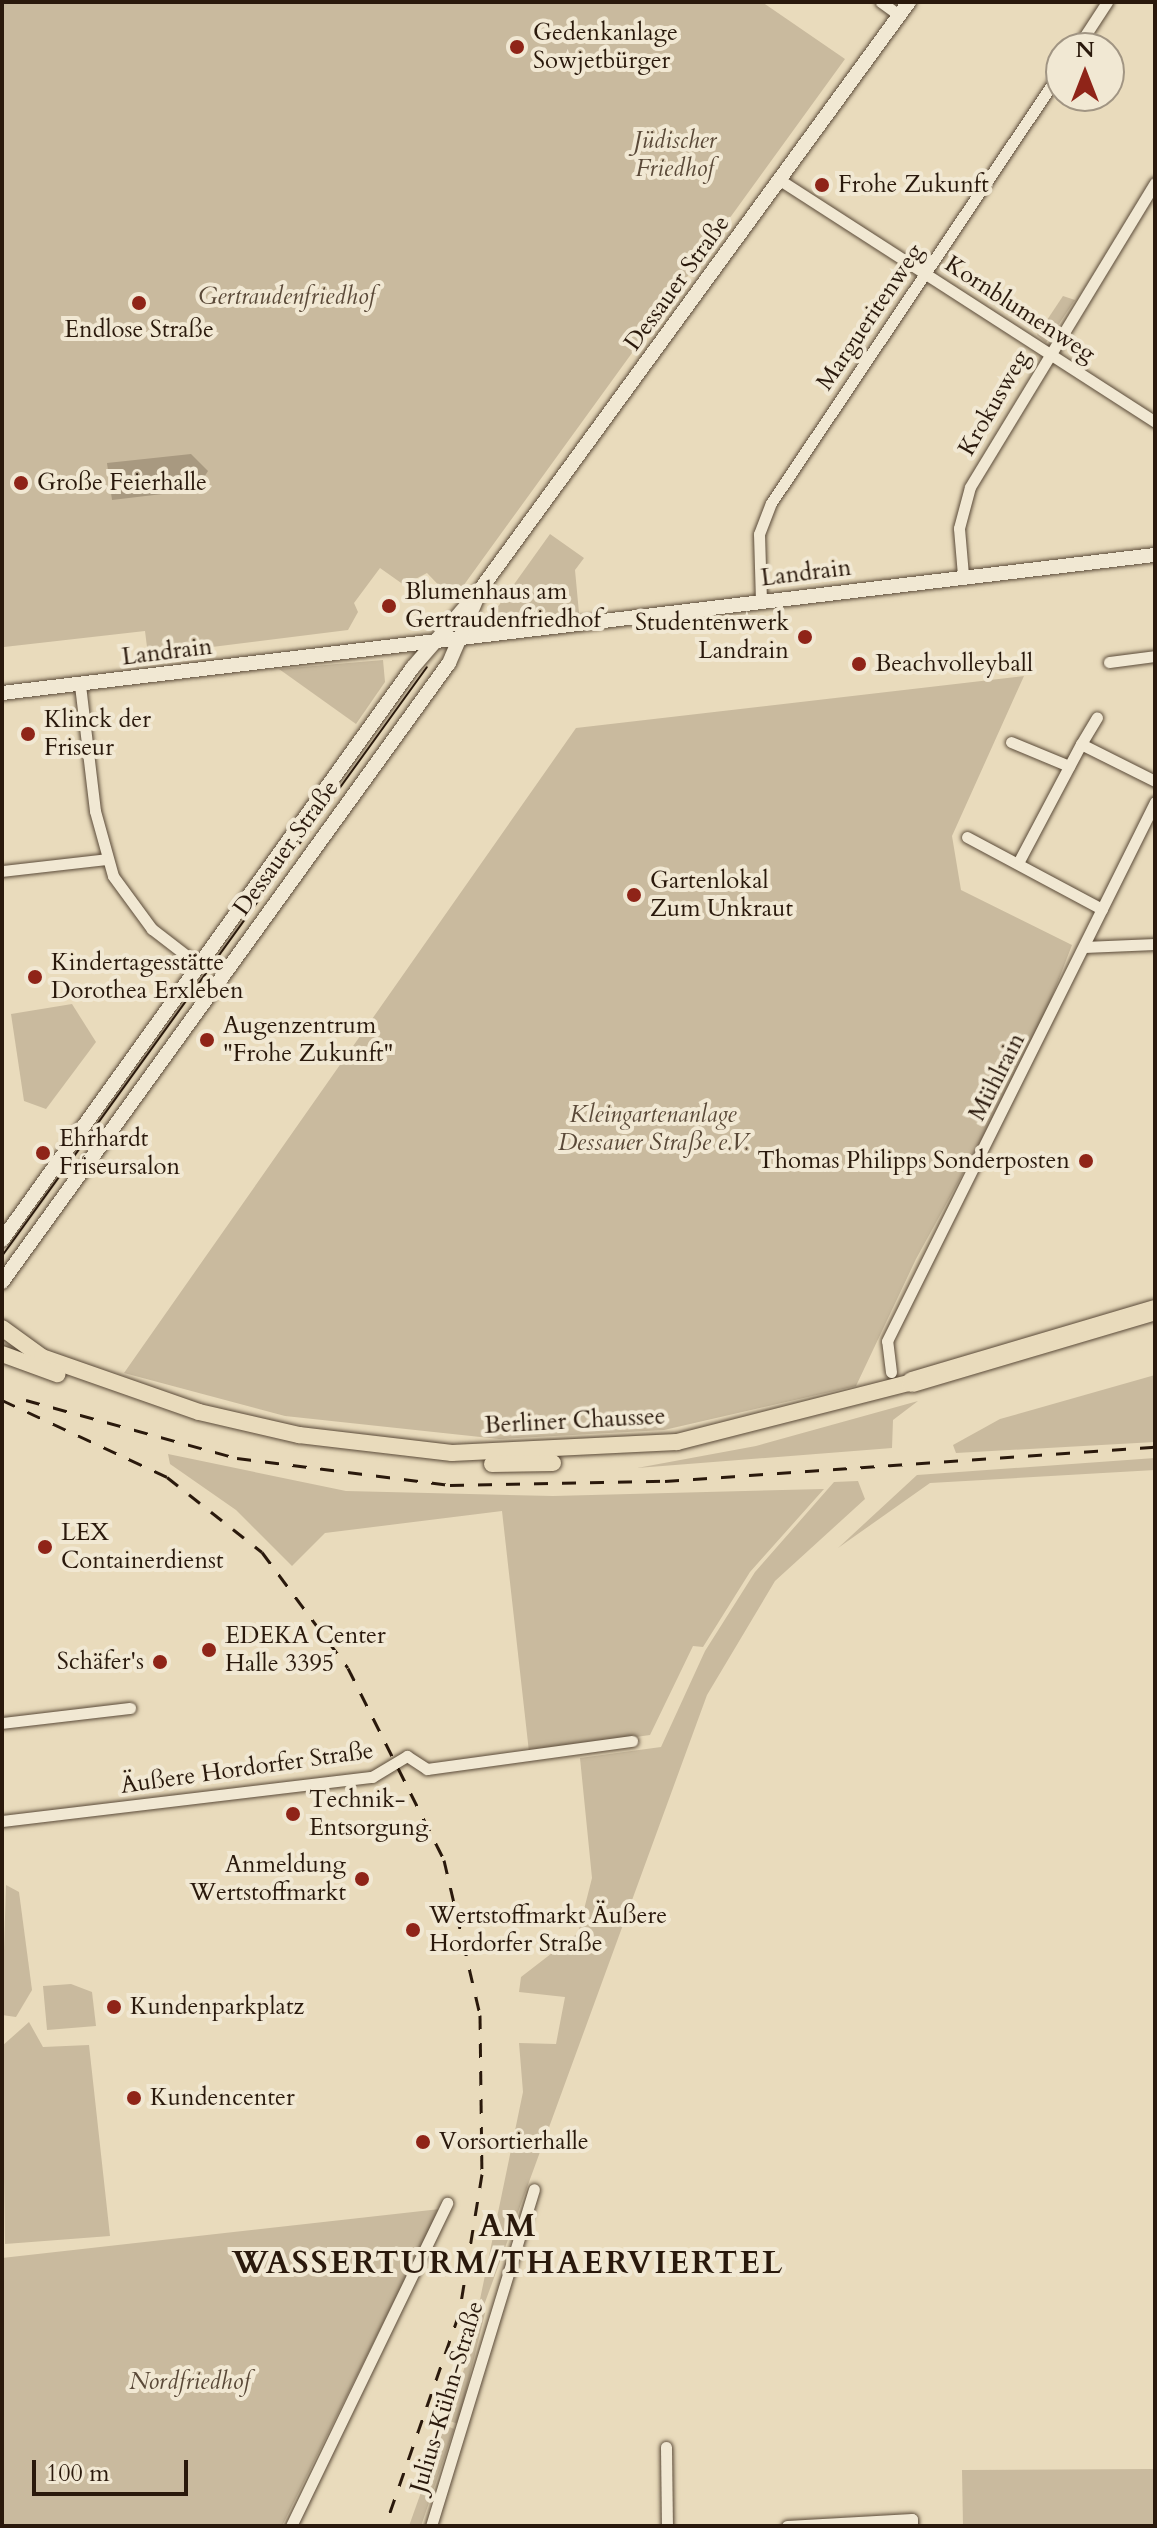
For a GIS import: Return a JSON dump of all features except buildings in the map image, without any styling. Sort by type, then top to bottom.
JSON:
[{"type":"highway","name":"Berliner Chaussee","points":[[914,1387],[1155,1310]]},
{"type":"highway","name":"Berliner Chaussee","points":[[914,1387],[1155,1320]]},
{"type":"main road","name":"Dessauer Straße","points":[[2,1240],[432,642],[480,590],[909,2]]},
{"type":"main road","name":"Landrain","points":[[2,693],[463,639],[963,575],[1155,555]]},
{"type":"main road","name":"Dessauer Straße","points":[[2,1282],[441,673],[463,639],[480,590]]},
{"type":"main road","points":[[432,642],[441,673]]},
{"type":"main road","name":"Berliner Chaussee","points":[[2,1328],[42,1357],[161,1401],[299,1435],[425,1451],[514,1454],[677,1442],[914,1387]]},
{"type":"main road","name":"Berliner Chaussee","points":[[2,1354],[236,1432],[397,1459],[500,1464],[676,1450],[914,1387]]},
{"type":"street","points":[[881,2],[899,15]]},
{"type":"street","points":[[1087,32],[1107,2]]},
{"type":"street","name":"Margueritenweg","points":[[761,601],[764,515],[1045,95]]},
{"type":"street","name":"Kornblumenweg","points":[[780,180],[1155,422]]},
{"type":"street","name":"Krokusweg","points":[[963,575],[961,510],[1049,354],[1155,183]]},
{"type":"street","points":[[1109,662],[1155,656]]},
{"type":"street","points":[[80,685],[107,859],[143,920],[200,966]]},
{"type":"street","points":[[1018,863],[1097,717]]},
{"type":"street","points":[[1011,742],[1069,766]]},
{"type":"street","points":[[1081,744],[1155,781]]},
{"type":"street","name":"Mühlrain","points":[[891,1372],[887,1341],[1155,802]]},
{"type":"street","points":[[967,837],[1102,909]]},
{"type":"street","points":[[2,871],[107,859]]},
{"type":"street","points":[[1084,947],[1155,944]]},
{"type":"street","points":[[2,1723],[130,1708]]},
{"type":"street","name":"Äußere Hordorfer Straße","points":[[2,1821],[372,1777],[407,1756],[427,1769],[632,1741]]},
{"type":"street","name":"Julius-Kühn-Straße","points":[[431,2526],[534,2189]]},
{"type":"street","points":[[291,2526],[447,2203]]},
{"type":"street","points":[[666,2447],[667,2526]]},
{"type":"street","points":[[787,2526],[912,2519],[912,2526]]},
{"type":"green space","name":"Gertraudenfriedhof","points":[[2,2],[762,2],[845,59],[453,600],[427,573],[404,585],[380,568],[354,603],[358,612],[348,630],[148,655],[145,631],[4,647],[2,672]]},
{"type":"green space","points":[[1063,296],[1075,300],[1046,343],[1037,335]]},
{"type":"green space","points":[[550,534],[584,558],[575,570],[579,613],[498,620],[497,608]]},
{"type":"green space","points":[[383,660],[385,682],[356,724],[279,669]]},
{"type":"green space","name":"Kleingartenanlage Dessauer Straße e.V.","points":[[1024,676],[952,836],[961,890],[1072,945],[1033,1046],[916,1259],[856,1386],[664,1430],[499,1439],[285,1416],[124,1373],[576,728]]},
{"type":"green space","points":[[72,1004],[96,1042],[46,1109],[24,1101],[11,1014]]},
{"type":"green space","points":[[1155,1375],[1155,1442],[956,1453],[953,1445],[1000,1419]]},
{"type":"green space","points":[[918,1401],[893,1420],[892,1448],[637,1468],[756,1446]]},
{"type":"green space","points":[[168,1454],[346,1491],[553,1496],[824,1489],[750,1572],[703,1647],[693,1646],[650,1735],[529,1752],[502,1511],[325,1533],[292,1566],[236,1510],[170,1464]]},
{"type":"green space","points":[[1155,1458],[1155,1470],[930,1483],[838,1548],[917,1475]]},
{"type":"green space","points":[[858,1481],[865,1499],[775,1581],[707,1695],[472,2338],[523,2092],[519,2043],[556,2044],[565,1997],[519,1992],[521,1977],[578,1933],[592,1878],[580,1758],[661,1747],[705,1651],[755,1572],[834,1482]]},
{"type":"green space","points":[[6,1885],[19,1892],[32,1990],[16,2017],[2,2015]]},
{"type":"green space","points":[[71,1984],[92,1992],[96,2026],[47,2030],[43,1986]]},
{"type":"green space","points":[[29,2022],[43,2047],[89,2045],[110,2236],[5,2244],[2,2046]]},
{"type":"green space","name":"Nordfriedhof","points":[[440,2209],[282,2526],[2,2526],[2,2258]]},
{"type":"green space","points":[[485,2313],[458,2424],[447,2420]]},
{"type":"green space","points":[[445,2425],[454,2429],[421,2526],[409,2526]]},
{"type":"green space","points":[[1155,2469],[1155,2526],[963,2526],[962,2470]]},
{"type":"shaded area","points":[[191,454],[208,471],[196,490],[112,500],[107,463]]},
{"type":"tram line","points":[[2,1256],[427,667]]},
{"type":"railway","points":[[2,1400],[167,1477],[262,1552],[348,1668],[444,1860],[480,2015],[482,2174],[459,2314],[385,2526]]},
{"type":"railway","points":[[26,1400],[237,1458],[450,1485],[665,1481],[1155,1447]]},
{"type":"place","name":"Gedenkanlage Sowjetbürger","points":[[517,47]]},
{"type":"place","name":"Frohe Zukunft","points":[[822,185]]},
{"type":"place","name":"Endlose Straße","points":[[139,303]]},
{"type":"place","name":"Große Feierhalle","points":[[21,483]]},
{"type":"place","name":"Blumenhaus am Gertraudenfriedhof","points":[[389,606]]},
{"type":"place","name":"Studentenwerk Landrain","points":[[805,637]]},
{"type":"place","name":"Beachvolleyball","points":[[859,664]]},
{"type":"place","name":"Klinck der Friseur","points":[[28,734]]},
{"type":"place","name":"Gartenlokal Zum Unkraut","points":[[634,895]]},
{"type":"place","name":"Kindertagesstätte Dorothea Erxleben","points":[[35,977]]},
{"type":"place","name":"Augenzentrum \"Frohe Zukunft\"","points":[[207,1040]]},
{"type":"place","name":"Ehrhardt Friseursalon","points":[[43,1153]]},
{"type":"place","name":"Thomas Philipps Sonderposten","points":[[1086,1161]]},
{"type":"place","name":"LEX Containerdienst","points":[[45,1547]]},
{"type":"place","name":"EDEKA Center Halle 3395","points":[[209,1650]]},
{"type":"place","name":"Schäfer's","points":[[160,1662]]},
{"type":"place","name":"Technik- Entsorgung","points":[[293,1814]]},
{"type":"place","name":"Anmeldung Wertstoffmarkt","points":[[362,1879]]},
{"type":"place","name":"Wertstoffmarkt Äußere Hordorfer Straße","points":[[413,1930]]},
{"type":"place","name":"Kundenparkplatz","points":[[114,2007]]},
{"type":"place","name":"Kundencenter","points":[[134,2098]]},
{"type":"place","name":"Vorsortierhalle","points":[[423,2142]]},
{"type":"district","name":"AM WASSERTURM/THAERVIERTEL","points":[[508,2246]]},
{"type":"park label","name":"Jüdischer Friedhof","points":[[675,155]]}]
